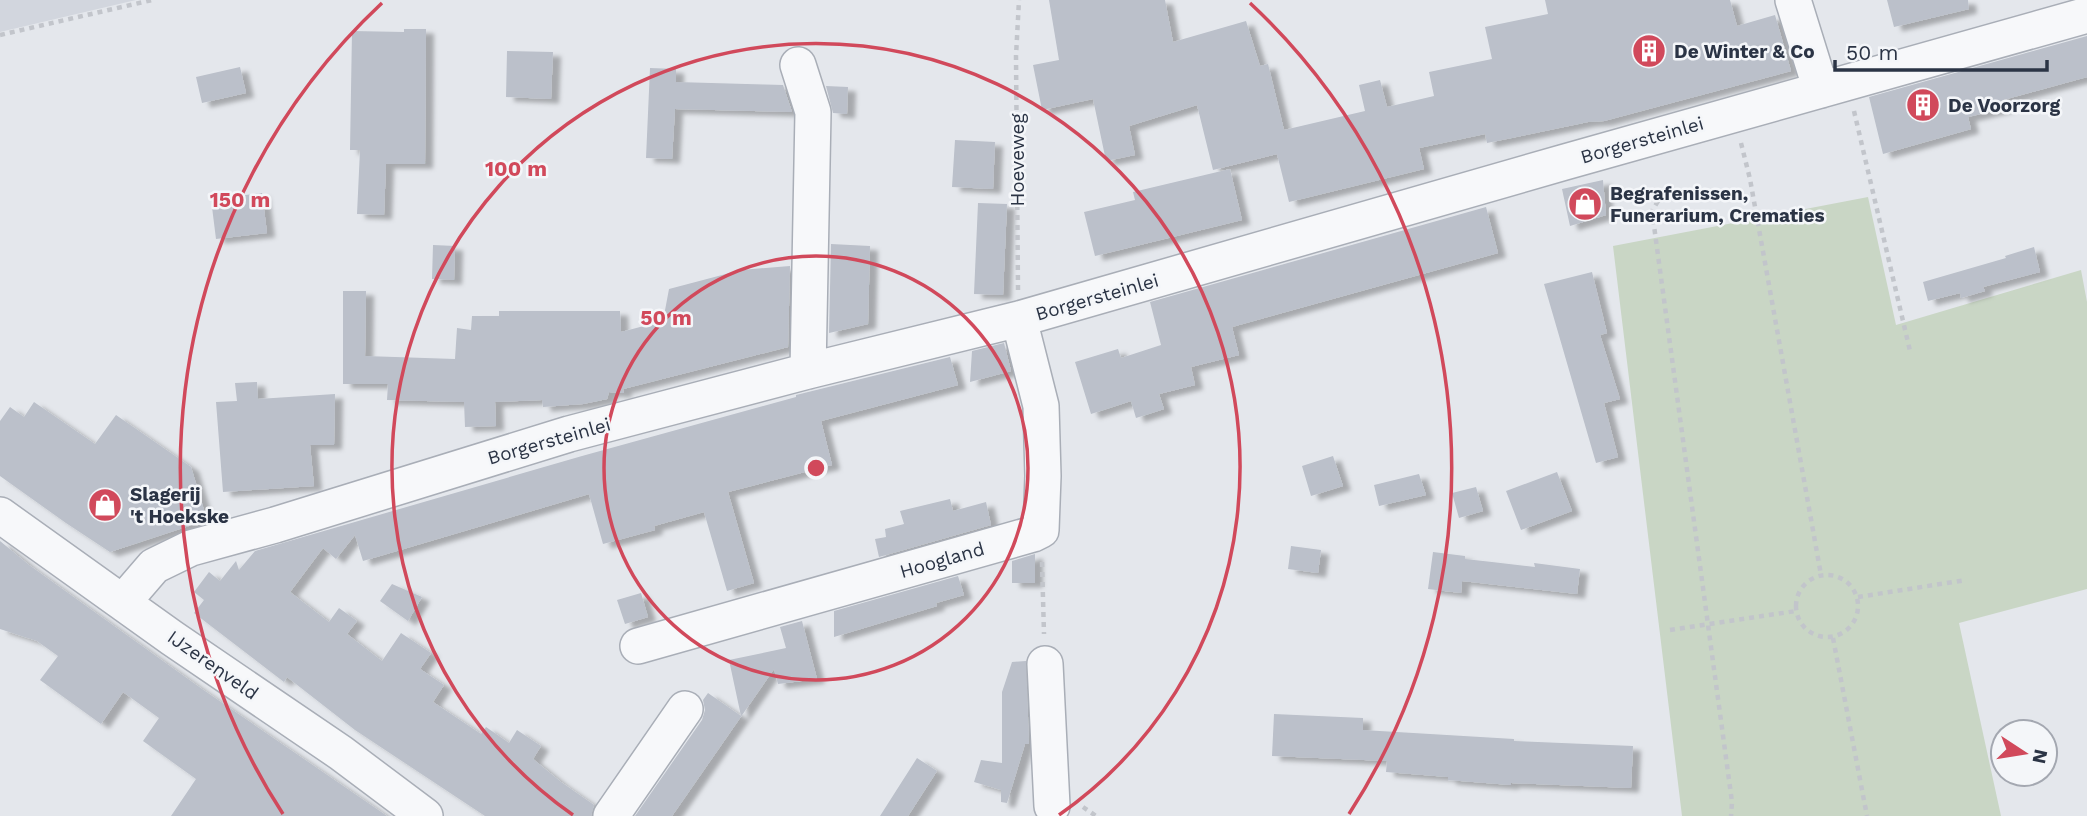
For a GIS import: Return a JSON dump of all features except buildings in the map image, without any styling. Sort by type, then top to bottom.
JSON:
[{"type":"street","points":[[1793,0],[1834,86]]},
{"type":"street","name":"Borgersteinlei","points":[[123,602],[155,566],[191,548],[275,525],[569,434],[808,371],[1019,320],[2087,15]]},
{"type":"street","points":[[798,65],[813,112],[808,371]]},
{"type":"street","points":[[1019,320],[1041,406],[1041,530]]},
{"type":"street","name":"IJzerenveld","points":[[0,515],[172,638],[341,753],[425,816]]},
{"type":"street","name":"Hoogland","points":[[638,646],[1041,530]]},
{"type":"street","points":[[1045,664],[1052,806]]},
{"type":"street","points":[[611,816],[685,709]]},
{"type":"path","points":[[0,36],[152,0]]},
{"type":"path","name":"Hoeveweg","points":[[1019,0],[1016,56],[1019,320]]},
{"type":"path","points":[[1834,86],[1910,351]]},
{"type":"path","points":[[1733,115],[1750,179],[1821,575]]},
{"type":"path","points":[[1658,201],[1652,211],[1732,802],[1731,816]]},
{"type":"path","points":[[1041,530],[1045,664]]},
{"type":"path","points":[[1821,575],[1833,575],[1844,579],[1853,587],[1858,597],[1859,612],[1855,622],[1843,634],[1833,638],[1819,637],[1799,622],[1796,611],[1798,595],[1803,585],[1811,579],[1821,575]]},
{"type":"path","points":[[1858,597],[1966,579]]},
{"type":"path","points":[[1670,630],[1796,611]]},
{"type":"path","points":[[1833,638],[1867,816]]},
{"type":"shaded area","points":[[0,0],[136,0],[0,32]]},
{"type":"green space","points":[[1868,197],[1896,325],[2081,270],[2087,302],[2087,589],[1959,623],[1989,761],[1989,788],[1995,788],[2001,816],[1682,816],[1613,246]]},
{"type":"place","name":"De Winter & Co","points":[[1649,51]]},
{"type":"place","name":"De Voorzorg","points":[[1923,105]]},
{"type":"place","name":"Begrafenissen, Funerarium, Crematies","points":[[1585,204]]},
{"type":"place","name":"Slagerij 't Hoekske","points":[[105,505]]}]
